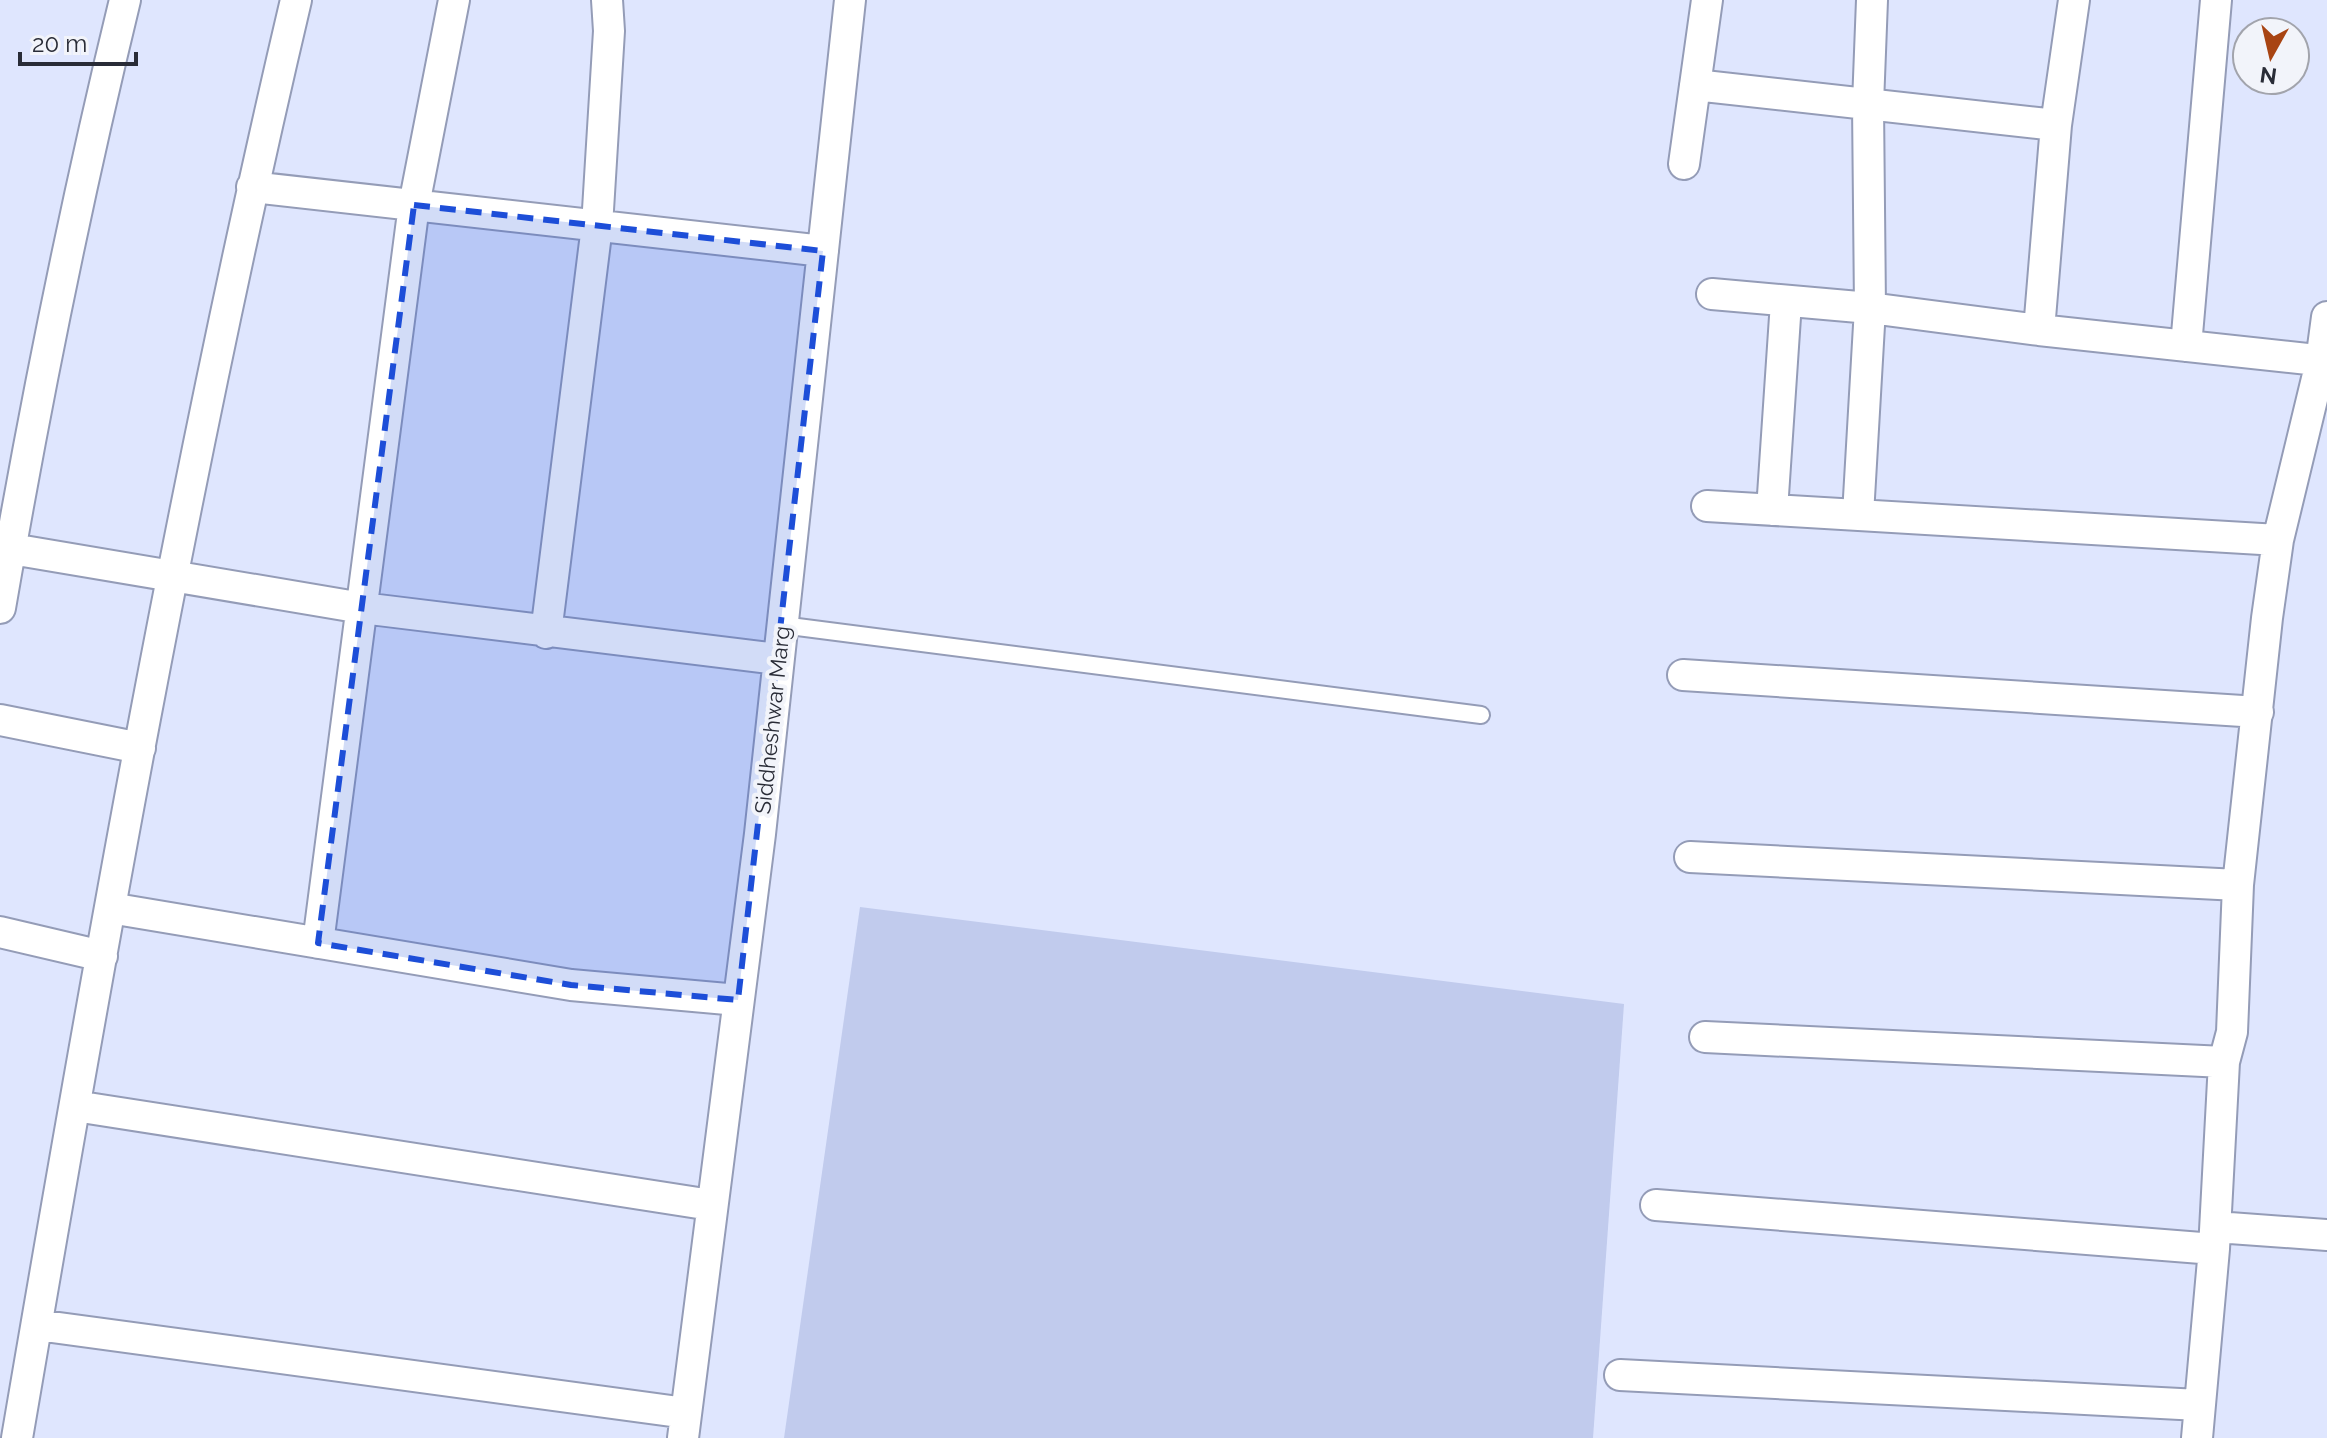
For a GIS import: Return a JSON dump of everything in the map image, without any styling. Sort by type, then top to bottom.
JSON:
[{"type":"street","points":[[0,608],[5,548],[102,91],[125,0]]},
{"type":"street","points":[[13,1417],[37,1325],[110,908],[173,574],[252,187],[296,0]]},
{"type":"street","points":[[318,943],[414,205],[454,0]]},
{"type":"street","points":[[546,633],[597,226],[609,31],[607,0]]},
{"type":"street","name":"Siddheshwar Marg","points":[[684,1426],[760,834],[850,0]]},
{"type":"street","points":[[1684,164],[1707,0]]},
{"type":"street","points":[[1858,515],[1870,308],[1868,104],[1872,0]]},
{"type":"street","points":[[2039,330],[2056,125],[2074,0]]},
{"type":"street","points":[[2186,346],[2216,0]]},
{"type":"street","points":[[1695,85],[2056,125]]},
{"type":"street","points":[[252,187],[823,251]]},
{"type":"street","points":[[1712,294],[1870,308],[2324,361]]},
{"type":"street","points":[[1772,510],[1786,302]]},
{"type":"street","points":[[2197,1438],[2215,1238],[2224,1062],[2232,1032],[2238,885],[2267,618],[2278,540],[2324,361],[2327,317]]},
{"type":"street","points":[[1707,506],[2278,540]]},
{"type":"street","points":[[5,548],[362,608],[546,633],[778,659]]},
{"type":"street","points":[[1683,675],[2258,712]]},
{"type":"street","points":[[0,720],[140,748]]},
{"type":"street","points":[[1690,857],[2238,885]]},
{"type":"street","points":[[110,908],[571,985],[738,1000]]},
{"type":"street","points":[[0,932],[102,956]]},
{"type":"street","points":[[1705,1037],[2224,1062]]},
{"type":"street","points":[[75,1106],[711,1205]]},
{"type":"street","points":[[1656,1205],[2215,1238],[2327,1235]]},
{"type":"street","points":[[37,1325],[684,1426]]},
{"type":"street","points":[[1620,1375],[2199,1405]]},
{"type":"lane","points":[[782,625],[1481,715]]},
{"type":"highlighted area","points":[[414,205],[823,251],[738,1000],[571,985],[318,943]]},
{"type":"shaded area","points":[[860,907],[1624,1004],[1593,1438],[784,1438]]}]
